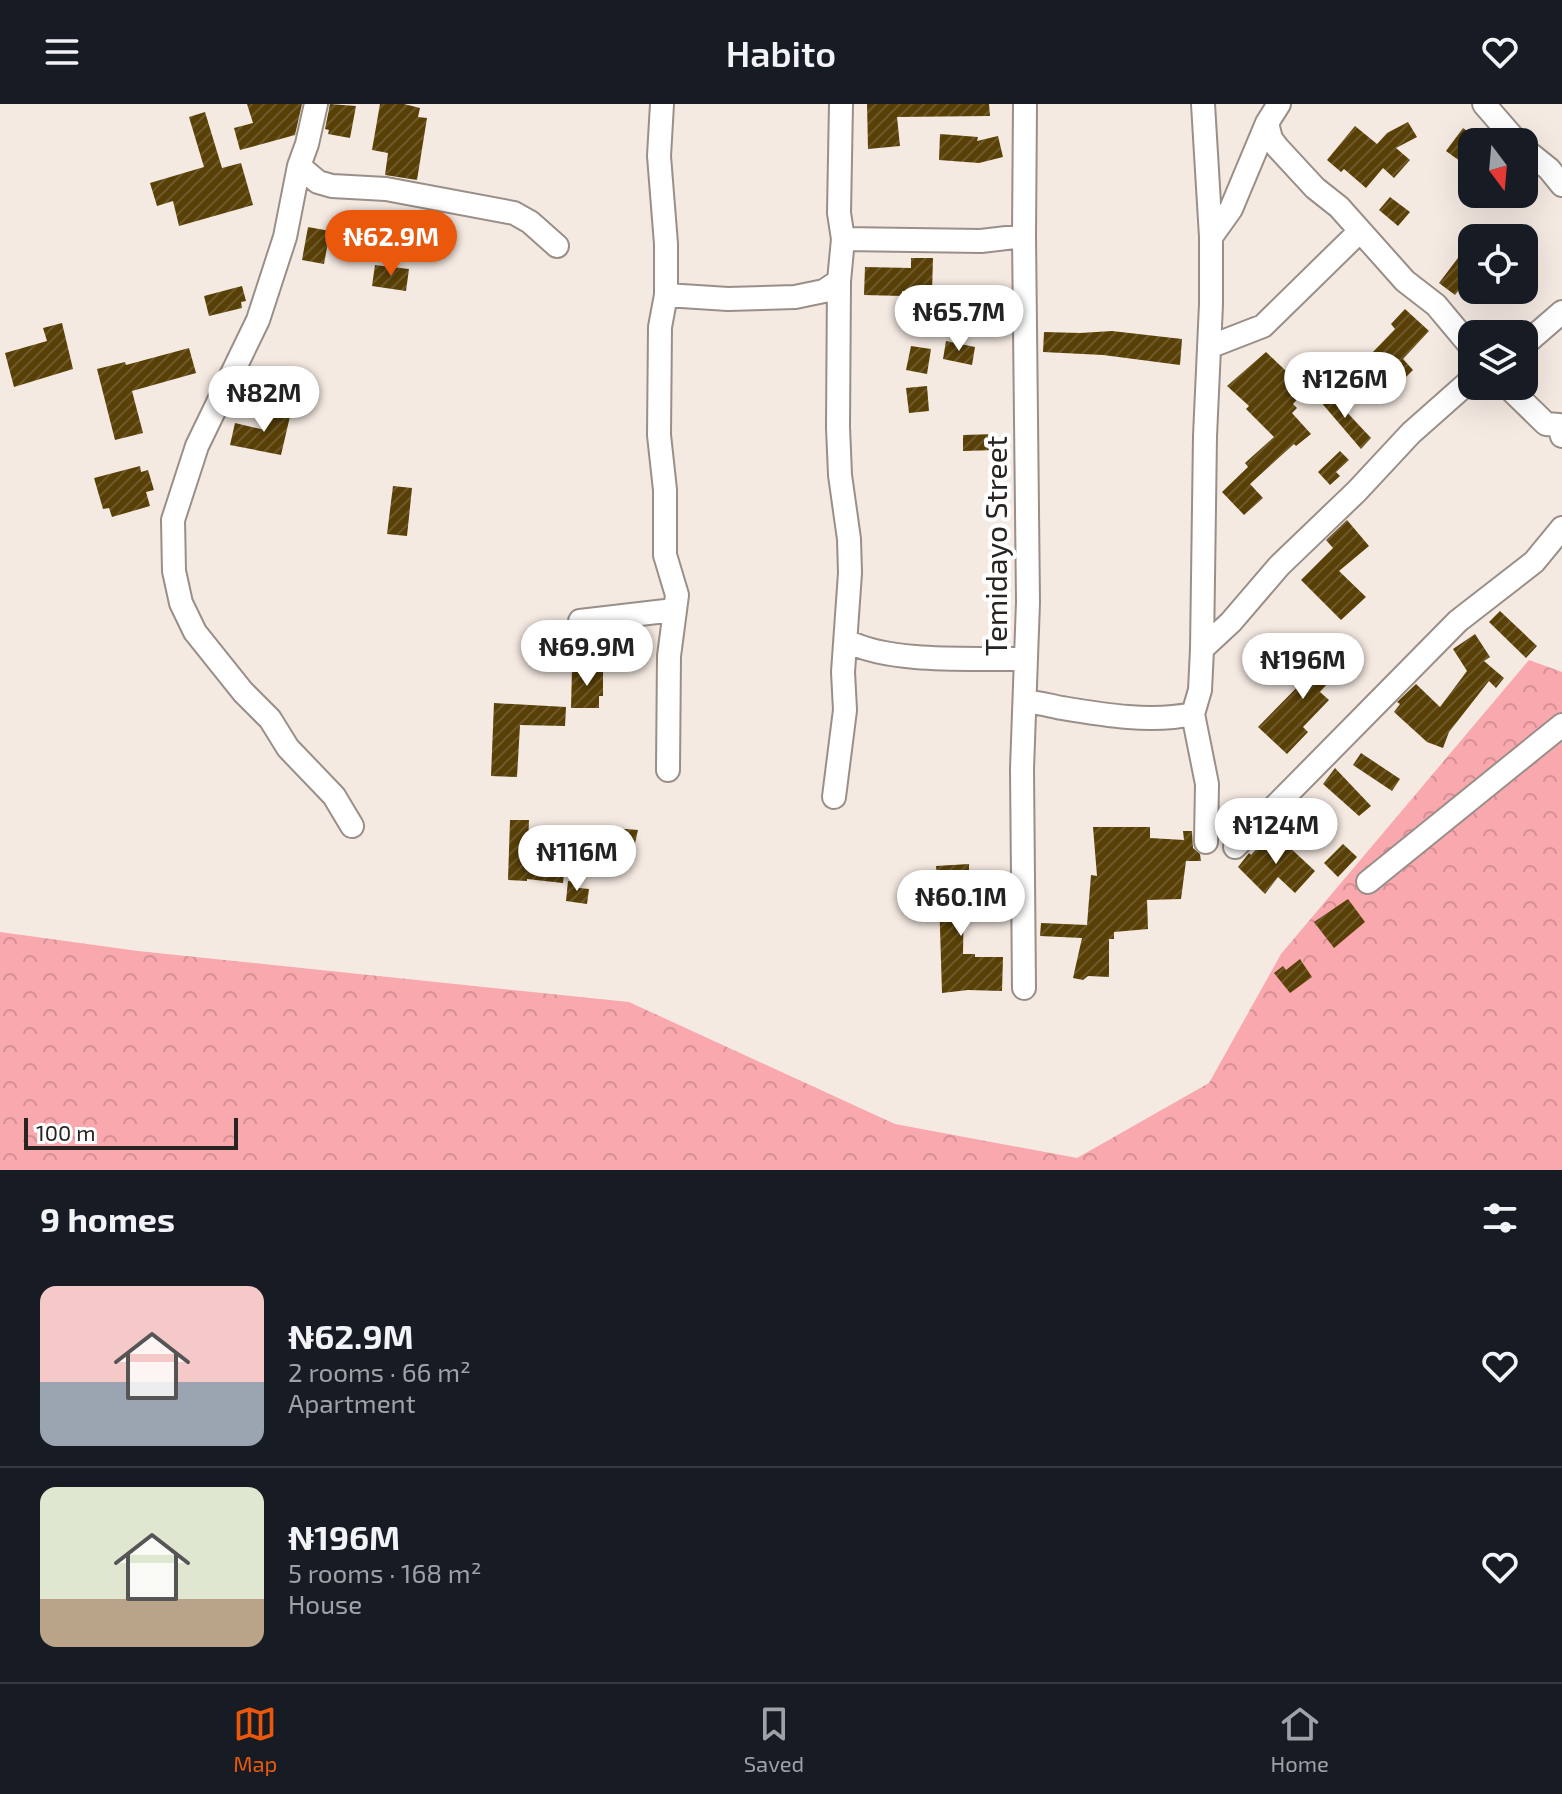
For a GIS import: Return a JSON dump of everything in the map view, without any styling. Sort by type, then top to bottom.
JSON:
[{"type":"street","points":[[316,104],[299,166],[285,237],[258,320],[197,446],[173,520],[174,571],[181,603],[195,632],[243,692],[270,719],[288,748],[334,796],[352,826]]},
{"type":"street","points":[[662,104],[659,156],[666,244],[666,295],[660,327],[659,435],[665,490],[665,555],[677,595],[669,656],[668,770]]},
{"type":"street","points":[[834,797],[845,710],[843,672],[850,562],[840,475],[841,104]]},
{"type":"street","name":"Temidayo Street","points":[[1024,988],[1022,769],[1026,702],[1028,450],[1025,104]]},
{"type":"street","points":[[1203,104],[1211,237],[1202,649],[1200,690],[1193,714],[1207,784],[1206,842]]},
{"type":"street","points":[[1211,237],[1231,209],[1267,123],[1279,104]]},
{"type":"street","points":[[1484,104],[1505,128]]},
{"type":"street","points":[[1267,123],[1271,139],[1278,148],[1405,281],[1436,305],[1458,331]]},
{"type":"street","points":[[1538,160],[1562,185]]},
{"type":"street","points":[[299,166],[318,182],[332,186],[386,189],[514,213],[530,222],[557,246]]},
{"type":"street","points":[[1209,347],[1263,326],[1360,231]]},
{"type":"street","points":[[843,239],[981,241],[1024,236]]},
{"type":"street","points":[[666,295],[728,299],[795,297],[824,291],[839,281]]},
{"type":"street","points":[[1538,333],[1562,312]]},
{"type":"street","points":[[1202,649],[1411,433],[1458,391]]},
{"type":"street","points":[[1521,400],[1546,424],[1559,425],[1562,436]]},
{"type":"street","points":[[1235,847],[1458,621],[1534,562],[1562,528]]},
{"type":"street","points":[[580,621],[674,610]]},
{"type":"street","points":[[847,641],[865,650],[890,654],[1026,659]]},
{"type":"street","points":[[1026,702],[1041,702],[1097,714],[1166,718],[1193,714]]},
{"type":"street","points":[[1368,882],[1562,725]]},
{"type":"green space","points":[[1529,660],[1562,672],[1562,1170],[0,1170],[0,932],[138,951],[629,1002],[895,1124],[1077,1158],[1209,1083],[1281,954]]},
{"type":"building","points":[[247,104],[302,104],[295,135],[240,150],[234,128],[253,123]]},
{"type":"building","points":[[330,104],[356,106],[350,138],[328,134],[329,130],[325,129]]},
{"type":"building","points":[[380,104],[420,108],[418,117],[427,118],[417,180],[385,175],[388,153],[372,150]]},
{"type":"building","points":[[867,104],[989,104],[990,116],[897,117],[900,146],[868,149]]},
{"type":"building","points":[[205,112],[222,168],[241,163],[253,205],[179,226],[173,201],[157,206],[150,183],[204,167],[189,117]]},
{"type":"building","points":[[1408,122],[1417,137],[1396,148],[1410,160],[1394,178],[1383,168],[1366,188],[1344,169],[1341,172],[1327,160],[1355,126],[1377,144],[1387,133]]},
{"type":"building","points":[[940,134],[978,137],[977,141],[998,136],[1003,157],[979,163],[939,160]]},
{"type":"building","points":[[1458,135],[1458,160],[1446,151]]},
{"type":"building","points":[[1390,197],[1410,212],[1398,226],[1379,210]]},
{"type":"building","points":[[308,227],[330,231],[324,264],[302,260]]},
{"type":"building","points":[[911,258],[933,258],[932,292],[902,291],[902,296],[864,295],[865,267],[911,268]]},
{"type":"building","points":[[1458,258],[1458,291],[1455,295],[1439,283]]},
{"type":"building","points":[[375,265],[409,269],[406,291],[372,286]]},
{"type":"building","points":[[242,286],[246,301],[241,302],[242,308],[209,316],[204,296]]},
{"type":"building","points":[[1405,309],[1429,331],[1403,359],[1413,370],[1398,385],[1370,355],[1395,329],[1391,324]]},
{"type":"building","points":[[62,323],[73,369],[14,387],[5,353],[47,341],[43,328]]},
{"type":"building","points":[[1112,331],[1182,339],[1180,365],[1103,355],[1043,352],[1044,332]]},
{"type":"building","points":[[946,341],[975,347],[972,365],[943,359]]},
{"type":"building","points":[[911,346],[931,349],[927,374],[906,370]]},
{"type":"building","points":[[189,348],[196,373],[132,391],[143,433],[115,440],[97,369],[125,362],[126,365]]},
{"type":"building","points":[[1266,352],[1306,390],[1293,404],[1297,408],[1292,413],[1311,434],[1296,446],[1294,444],[1250,484],[1263,498],[1244,515],[1222,492],[1248,467],[1245,463],[1274,437],[1246,409],[1249,406],[1227,386]]},
{"type":"building","points":[[927,386],[929,411],[909,413],[906,388]]},
{"type":"building","points":[[1327,391],[1371,438],[1361,449],[1320,401]]},
{"type":"building","points":[[270,407],[291,412],[281,455],[230,445],[235,423],[265,430]]},
{"type":"building","points":[[996,434],[997,450],[963,451],[963,435]]},
{"type":"building","points":[[1340,451],[1349,460],[1336,472],[1340,476],[1330,485],[1318,472]]},
{"type":"building","points":[[140,466],[141,472],[148,470],[154,490],[146,492],[150,506],[112,517],[109,508],[103,509],[94,478]]},
{"type":"building","points":[[393,486],[412,488],[407,536],[387,534]]},
{"type":"building","points":[[1347,520],[1369,546],[1339,571],[1366,597],[1341,620],[1301,580],[1333,548],[1326,540]]},
{"type":"building","points":[[1500,611],[1537,646],[1526,658],[1489,622]]},
{"type":"building","points":[[556,634],[570,635],[568,666],[551,664],[552,638],[556,638]]},
{"type":"building","points":[[1475,634],[1490,657],[1484,661],[1504,678],[1496,688],[1489,681],[1449,732],[1443,748],[1427,742],[1394,712],[1400,704],[1397,702],[1416,684],[1440,707],[1467,671],[1453,649]]},
{"type":"building","points":[[1327,644],[1347,662],[1320,692],[1329,700],[1303,727],[1308,732],[1287,754],[1258,727],[1309,675],[1304,669]]},
{"type":"building","points":[[572,669],[603,669],[603,696],[599,696],[599,708],[571,708]]},
{"type":"building","points":[[494,703],[566,707],[565,726],[520,725],[517,777],[491,776]]},
{"type":"building","points":[[1361,753],[1400,779],[1392,791],[1353,765]]},
{"type":"building","points":[[1335,768],[1371,806],[1359,816],[1323,784]]},
{"type":"building","points":[[510,820],[529,820],[528,846],[556,848],[555,854],[566,856],[563,883],[508,880]]},
{"type":"building","points":[[601,827],[638,830],[633,852],[600,849]]},
{"type":"building","points":[[1093,827],[1150,827],[1150,838],[1184,840],[1183,831],[1192,831],[1193,848],[1200,854],[1201,861],[1186,861],[1181,899],[1147,900],[1148,929],[1114,932],[1114,939],[1109,939],[1109,977],[1088,976],[1083,980],[1073,978],[1082,938],[1040,936],[1041,923],[1087,925],[1091,875],[1097,876]]},
{"type":"building","points":[[1273,832],[1315,871],[1295,893],[1278,877],[1265,894],[1238,867]]},
{"type":"building","points":[[1343,844],[1357,857],[1338,877],[1324,863]]},
{"type":"building","points":[[969,864],[969,896],[964,896],[963,954],[1003,957],[1002,991],[942,993],[936,866]]},
{"type":"building","points":[[568,881],[580,882],[579,888],[589,889],[587,904],[566,901]]},
{"type":"building","points":[[1348,899],[1365,922],[1334,948],[1314,922]]},
{"type":"building","points":[[1300,959],[1312,977],[1290,993],[1274,973],[1283,966],[1286,970]]}]
